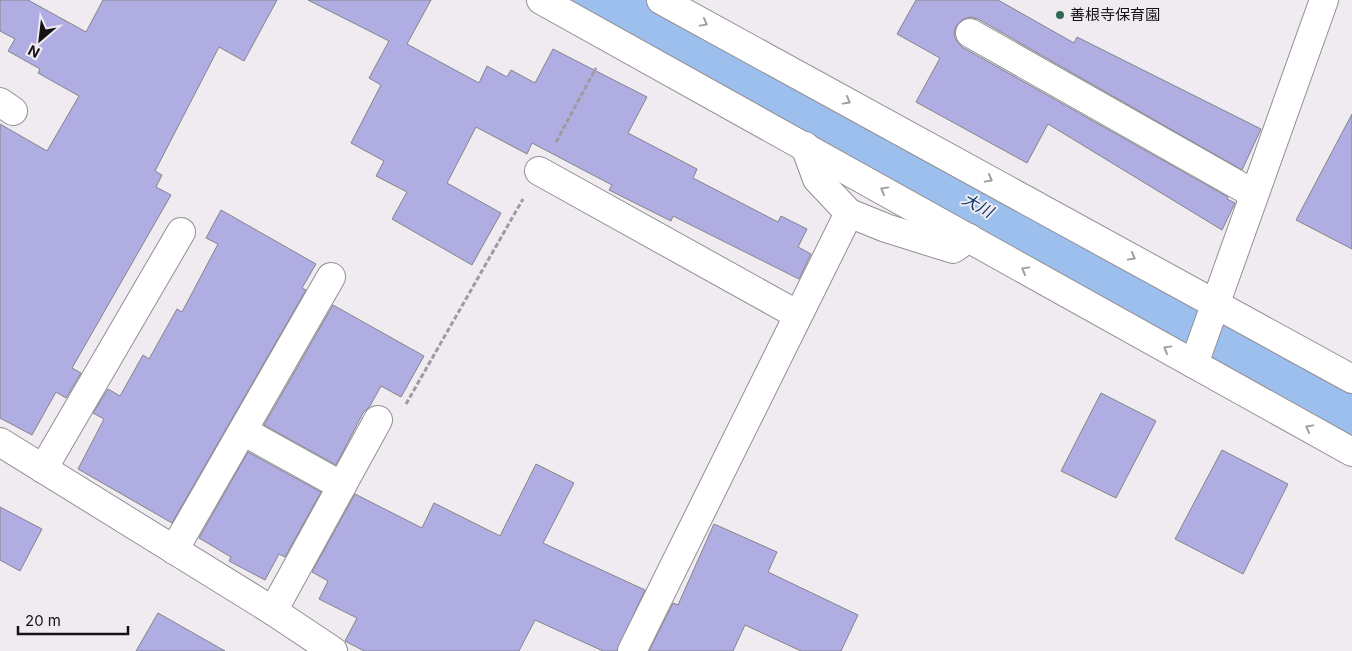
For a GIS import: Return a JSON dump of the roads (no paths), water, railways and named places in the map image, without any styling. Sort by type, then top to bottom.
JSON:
[{"type":"street","points":[[541,0],[1352,452]]},
{"type":"street","points":[[661,0],[1352,379]]},
{"type":"street","points":[[1194,364],[1324,0]]},
{"type":"street","points":[[970,33],[1254,194]]},
{"type":"street","points":[[805,146],[817,179],[850,213],[886,228],[953,249],[969,238]]},
{"type":"street","points":[[539,172],[798,315]]},
{"type":"street","points":[[632,651],[850,213]]},
{"type":"street","points":[[43,469],[181,232]]},
{"type":"street","points":[[174,550],[331,277]]},
{"type":"street","points":[[273,611],[378,420]]},
{"type":"street","points":[[243,431],[342,486]]},
{"type":"street","points":[[0,442],[273,611],[333,651]]},
{"type":"waterway","name":"大川","points":[[601,0],[1175,313],[1352,416]]},
{"type":"place","name":"善根寺保育園","points":[[1060,15]]}]
